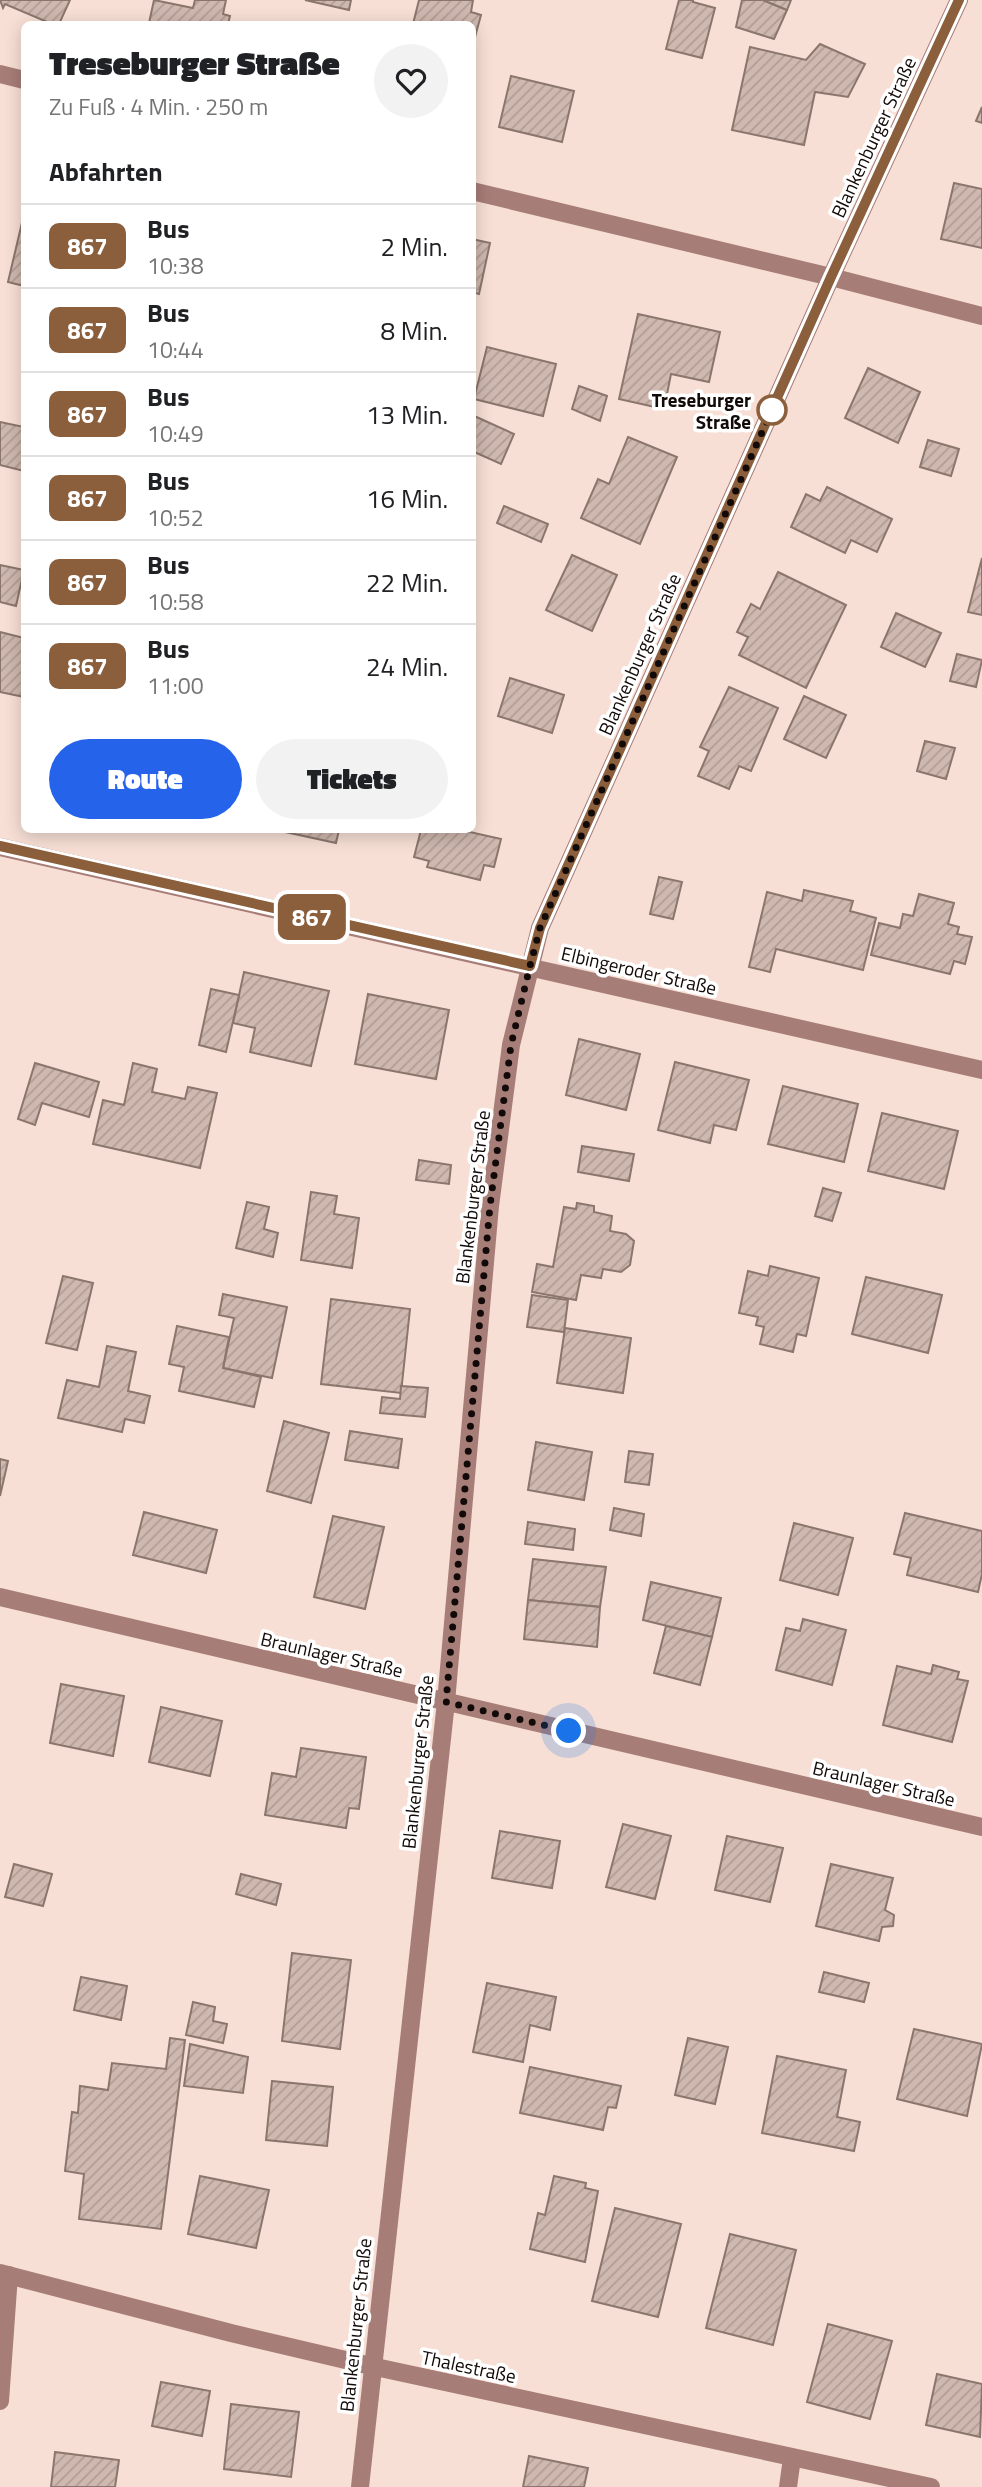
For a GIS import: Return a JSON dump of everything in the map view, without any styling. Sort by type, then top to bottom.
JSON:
[{"type":"street","name":"Blankenburger Straße","points":[[360,2487],[371,2366],[446,1702],[490,1206],[511,1045],[530,966],[540,928],[831,277],[959,0]]},
{"type":"street","points":[[0,74],[21,79]]},
{"type":"street","points":[[476,192],[982,316]]},
{"type":"street","name":"Elbingeroder Straße","points":[[0,846],[982,1070]]},
{"type":"street","name":"Braunlager Straße","points":[[0,1597],[982,1827]]},
{"type":"street","points":[[0,2401],[5,2274]]},
{"type":"street","name":"Thalestraße","points":[[5,2274],[231,2333],[371,2366],[931,2487]]},
{"type":"street","points":[[788,2487],[792,2458]]},
{"type":"building","points":[[0,0],[70,0],[60,21],[45,21],[5,4],[3,8]]},
{"type":"building","points":[[154,0],[193,8],[195,0],[226,0],[223,14],[230,16],[229,21],[149,21]]},
{"type":"building","points":[[305,0],[351,0],[349,10]]},
{"type":"building","points":[[419,0],[473,0],[471,12],[481,15],[476,34],[476,21],[414,21]]},
{"type":"building","points":[[679,0],[693,0],[715,8],[702,58],[666,49]]},
{"type":"building","points":[[742,0],[763,0],[787,10],[774,39],[736,27]]},
{"type":"building","points":[[763,0],[791,0],[787,10]]},
{"type":"building","points":[[820,44],[865,64],[848,97],[815,92],[804,145],[732,130],[750,47],[806,60]]},
{"type":"building","points":[[511,76],[574,91],[562,142],[499,127]]},
{"type":"building","points":[[982,107],[982,123],[976,121]]},
{"type":"building","points":[[954,183],[982,189],[982,248],[941,239]]},
{"type":"building","points":[[21,227],[21,285],[8,282]]},
{"type":"building","points":[[476,240],[490,243],[479,294],[476,293]]},
{"type":"building","points":[[638,314],[720,332],[709,382],[671,374],[664,409],[619,399]]},
{"type":"building","points":[[487,347],[556,364],[543,416],[476,399]]},
{"type":"building","points":[[868,368],[920,392],[898,443],[845,418]]},
{"type":"building","points":[[579,386],[607,396],[600,421],[572,409]]},
{"type":"building","points":[[476,417],[514,434],[501,464],[476,453]]},
{"type":"building","points":[[0,422],[21,426],[21,470],[0,465]]},
{"type":"building","points":[[628,437],[677,457],[640,544],[581,518],[598,479],[609,484]]},
{"type":"building","points":[[928,440],[959,449],[951,476],[920,467]]},
{"type":"building","points":[[827,487],[892,519],[877,552],[851,540],[845,553],[791,527],[806,494],[820,501]]},
{"type":"building","points":[[504,506],[548,524],[541,542],[497,523]]},
{"type":"building","points":[[572,555],[617,575],[592,631],[546,610]]},
{"type":"building","points":[[982,558],[982,615],[968,612]]},
{"type":"building","points":[[0,565],[21,569],[16,606],[0,602]]},
{"type":"building","points":[[778,572],[846,605],[806,688],[739,655],[748,637],[737,632],[751,604],[760,609]]},
{"type":"building","points":[[896,613],[941,633],[925,667],[881,647]]},
{"type":"building","points":[[0,632],[21,637],[21,696],[0,692]]},
{"type":"building","points":[[957,654],[982,660],[976,687],[950,681]]},
{"type":"building","points":[[510,678],[564,695],[552,733],[498,716]]},
{"type":"building","points":[[729,687],[778,708],[751,771],[739,766],[729,789],[698,776],[709,751],[700,747]]},
{"type":"building","points":[[804,696],[846,715],[826,758],[784,739]]},
{"type":"building","points":[[925,741],[955,748],[946,779],[917,771]]},
{"type":"building","points":[[290,833],[338,833],[336,843]]},
{"type":"building","points":[[420,833],[474,833],[501,839],[494,867],[484,865],[480,880],[427,867],[429,861],[414,857]]},
{"type":"building","points":[[659,877],[682,882],[673,919],[650,914]]},
{"type":"building","points":[[804,890],[853,901],[850,911],[876,918],[863,970],[776,949],[770,972],[749,967],[767,892],[802,901]]},
{"type":"building","points":[[919,894],[954,903],[948,924],[959,927],[957,934],[972,937],[965,964],[954,961],[950,974],[871,955],[879,923],[900,928],[903,914],[913,916]]},
{"type":"building","points":[[244,972],[329,991],[311,1066],[250,1052],[255,1028],[233,1023]]},
{"type":"building","points":[[211,989],[239,995],[226,1052],[199,1045]]},
{"type":"building","points":[[368,994],[449,1010],[436,1079],[355,1064]]},
{"type":"building","points":[[579,1039],[640,1054],[626,1110],[566,1095]]},
{"type":"building","points":[[675,1062],[749,1080],[736,1130],[714,1125],[710,1143],[658,1130]]},
{"type":"building","points":[[35,1063],[99,1082],[89,1117],[42,1103],[35,1125],[18,1119]]},
{"type":"building","points":[[133,1063],[157,1069],[152,1092],[185,1099],[188,1087],[217,1093],[200,1168],[93,1144],[103,1100],[124,1105]]},
{"type":"building","points":[[783,1086],[858,1104],[844,1162],[768,1144]]},
{"type":"building","points":[[882,1113],[958,1131],[944,1189],[868,1171]]},
{"type":"building","points":[[582,1146],[634,1154],[629,1181],[578,1172]]},
{"type":"building","points":[[419,1160],[451,1165],[449,1184],[416,1180]]},
{"type":"building","points":[[823,1188],[841,1193],[832,1221],[815,1216]]},
{"type":"building","points":[[311,1192],[337,1196],[334,1214],[359,1218],[352,1268],[301,1260]]},
{"type":"building","points":[[247,1202],[269,1207],[264,1229],[278,1233],[273,1257],[236,1248]]},
{"type":"building","points":[[577,1203],[594,1206],[594,1212],[612,1216],[610,1231],[626,1234],[634,1241],[630,1265],[621,1272],[603,1269],[601,1278],[581,1275],[576,1300],[532,1292],[537,1264],[553,1267],[564,1207],[576,1209]]},
{"type":"building","points":[[770,1266],[819,1278],[806,1336],[797,1334],[793,1352],[760,1344],[764,1327],[756,1325],[758,1317],[739,1313],[748,1271],[768,1276]]},
{"type":"building","points":[[63,1276],[93,1283],[77,1350],[46,1343]]},
{"type":"building","points":[[866,1277],[942,1295],[928,1353],[852,1334]]},
{"type":"building","points":[[223,1294],[287,1307],[272,1378],[223,1368],[234,1318],[219,1315]]},
{"type":"building","points":[[532,1295],[568,1300],[564,1332],[527,1327]]},
{"type":"building","points":[[331,1299],[410,1309],[401,1393],[321,1384]]},
{"type":"building","points":[[177,1326],[229,1337],[223,1368],[261,1377],[254,1407],[179,1391],[184,1367],[169,1364]]},
{"type":"building","points":[[565,1328],[631,1338],[623,1393],[557,1383]]},
{"type":"building","points":[[107,1346],[136,1352],[128,1391],[150,1396],[144,1423],[125,1419],[122,1432],[58,1418],[67,1380],[99,1387]]},
{"type":"building","points":[[401,1386],[428,1388],[425,1417],[380,1413],[382,1397],[400,1399]]},
{"type":"building","points":[[284,1421],[329,1433],[311,1503],[267,1491]]},
{"type":"building","points":[[350,1431],[402,1439],[398,1468],[345,1460]]},
{"type":"building","points":[[536,1442],[592,1452],[584,1500],[528,1490]]},
{"type":"building","points":[[629,1451],[653,1454],[649,1485],[625,1482]]},
{"type":"building","points":[[0,1459],[8,1461],[0,1496]]},
{"type":"building","points":[[614,1508],[644,1514],[641,1536],[610,1530]]},
{"type":"building","points":[[144,1512],[217,1530],[206,1573],[133,1555]]},
{"type":"building","points":[[905,1513],[982,1531],[982,1574],[978,1592],[907,1575],[911,1558],[894,1554]]},
{"type":"building","points":[[333,1516],[384,1527],[365,1609],[314,1597]]},
{"type":"building","points":[[528,1522],[575,1529],[573,1550],[525,1544]]},
{"type":"building","points":[[794,1523],[853,1538],[838,1595],[780,1580]]},
{"type":"building","points":[[533,1559],[606,1567],[600,1607],[528,1600]]},
{"type":"building","points":[[651,1582],[721,1598],[712,1637],[643,1620]]},
{"type":"building","points":[[528,1600],[600,1607],[597,1647],[524,1639]]},
{"type":"building","points":[[803,1619],[846,1630],[832,1685],[776,1670],[786,1628],[800,1631]]},
{"type":"building","points":[[666,1626],[712,1637],[700,1685],[654,1673]]},
{"type":"building","points":[[933,1665],[959,1672],[957,1679],[968,1681],[952,1742],[883,1725],[897,1666],[931,1674]]},
{"type":"building","points":[[61,1684],[124,1696],[113,1756],[50,1743]]},
{"type":"building","points":[[161,1707],[222,1721],[210,1776],[149,1762]]},
{"type":"building","points":[[301,1748],[366,1757],[359,1809],[349,1808],[346,1828],[265,1815],[272,1773],[296,1777]]},
{"type":"building","points":[[623,1824],[671,1836],[655,1899],[606,1887]]},
{"type":"building","points":[[500,1831],[560,1841],[552,1888],[492,1878]]},
{"type":"building","points":[[727,1836],[783,1848],[770,1902],[715,1890]]},
{"type":"building","points":[[14,1864],[52,1874],[43,1906],[5,1897]]},
{"type":"building","points":[[831,1864],[893,1878],[885,1910],[894,1915],[893,1926],[882,1927],[879,1941],[816,1926]]},
{"type":"building","points":[[241,1874],[281,1884],[276,1905],[236,1894]]},
{"type":"building","points":[[292,1953],[351,1960],[340,2049],[282,2041]]},
{"type":"building","points":[[824,1972],[869,1983],[864,2002],[819,1992]]},
{"type":"building","points":[[81,1977],[127,1986],[121,2020],[74,2010]]},
{"type":"building","points":[[487,1983],[556,1997],[550,2030],[530,2025],[523,2062],[473,2052]]},
{"type":"building","points":[[193,2002],[215,2007],[213,2021],[227,2024],[223,2043],[186,2035]]},
{"type":"building","points":[[914,2029],[982,2044],[967,2116],[897,2099]]},
{"type":"building","points":[[170,2038],[185,2040],[161,2229],[79,2219],[84,2174],[65,2171],[72,2112],[78,2113],[80,2086],[108,2090],[112,2063],[166,2069]]},
{"type":"building","points":[[688,2038],[728,2047],[715,2104],[675,2095]]},
{"type":"building","points":[[190,2044],[248,2057],[243,2093],[184,2086]]},
{"type":"building","points":[[777,2056],[846,2070],[837,2117],[860,2122],[854,2151],[762,2133]]},
{"type":"building","points":[[530,2067],[621,2086],[616,2108],[608,2107],[603,2130],[520,2113]]},
{"type":"building","points":[[272,2081],[333,2087],[327,2146],[266,2140]]},
{"type":"building","points":[[200,2176],[269,2190],[256,2248],[188,2234]]},
{"type":"building","points":[[554,2176],[586,2183],[585,2188],[598,2191],[585,2262],[530,2249],[538,2213],[545,2215]]},
{"type":"building","points":[[615,2208],[681,2224],[658,2317],[592,2301]]},
{"type":"building","points":[[730,2234],[796,2250],[773,2345],[706,2328]]},
{"type":"building","points":[[828,2324],[892,2341],[870,2419],[807,2402]]},
{"type":"building","points":[[937,2374],[982,2384],[980,2437],[926,2425]]},
{"type":"building","points":[[161,2382],[210,2391],[202,2436],[152,2426]]},
{"type":"building","points":[[231,2404],[299,2412],[291,2477],[224,2469]]},
{"type":"building","points":[[55,2452],[119,2460],[115,2487],[51,2487]]},
{"type":"building","points":[[529,2456],[588,2468],[584,2487],[523,2487]]},
{"type":"bus line","name":"867","points":[[0,846],[530,966],[540,928],[831,277],[959,0]]},
{"type":"place","name":"Treseburger Straße","points":[[772,410]]},
{"type":"route","points":[[569,1731],[446,1702],[490,1206],[511,1045],[540,928],[772,410]]}]
